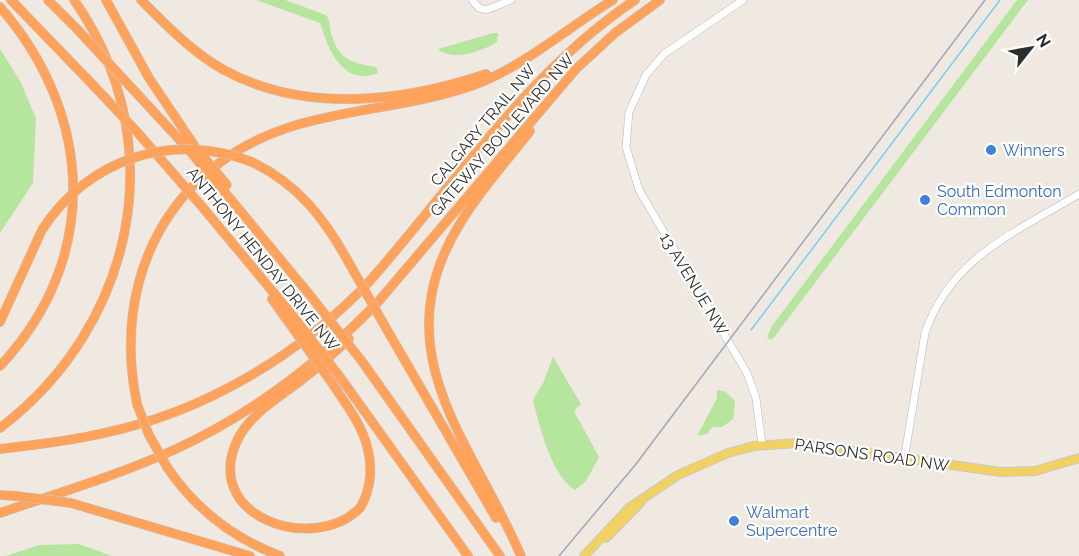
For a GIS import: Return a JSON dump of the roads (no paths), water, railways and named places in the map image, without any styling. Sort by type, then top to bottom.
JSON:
[{"type":"highway","name":"ANTHONY HENDAY DRIVE NW","points":[[11,0],[94,86],[224,231],[442,517],[468,556]]},
{"type":"highway","name":"ANTHONY HENDAY DRIVE NW","points":[[48,0],[191,148],[225,188],[361,360],[500,556]]},
{"type":"highway","points":[[2,426],[49,384],[80,344],[102,306],[119,264],[128,217],[130,166],[122,108],[116,84],[97,38],[74,0]]},
{"type":"highway","points":[[106,0],[191,148]]},
{"type":"highway","points":[[141,0],[181,40],[225,70],[288,93],[332,100],[365,99],[440,87],[513,66]]},
{"type":"highway","points":[[280,556],[245,541],[213,519],[186,494],[166,467],[149,435],[137,404],[129,345],[131,312],[138,278],[159,230],[192,186],[243,148],[292,126],[433,97],[473,85],[513,66],[613,0]]},
{"type":"highway","name":"CALGARY TRAIL NW","points":[[0,449],[106,433],[152,420],[241,381],[299,343],[335,315],[368,283],[545,74],[586,36],[635,0]]},
{"type":"highway","name":"GATEWAY BOULEVARD NW","points":[[0,513],[140,465],[215,428],[298,373],[348,333],[378,302],[559,87],[598,48],[660,0]]},
{"type":"highway","points":[[0,7],[33,49],[54,91],[69,140],[74,189],[66,247],[51,290],[28,332],[0,366]]},
{"type":"highway","points":[[520,556],[444,403],[431,359],[429,322],[440,263],[450,242],[474,203],[550,105],[559,87]]},
{"type":"highway","points":[[0,322],[42,230],[61,204],[83,183],[106,168],[135,156],[160,150],[194,149],[223,153],[252,162],[284,181],[309,204],[349,263],[520,556]]},
{"type":"highway","points":[[260,528],[242,510],[230,480],[233,453],[242,432],[249,422],[324,362],[366,322],[414,261]]},
{"type":"highway","points":[[324,537],[344,527],[354,517],[368,492],[370,476],[368,447],[336,380]]},
{"type":"highway","points":[[0,495],[71,503],[250,556]]},
{"type":"highway","points":[[442,517],[462,556]]},
{"type":"main road","name":"PARSONS ROAD NW","points":[[585,556],[620,527],[642,501],[689,469],[729,453],[762,445],[796,443],[1020,473],[1061,465],[1079,458]]},
{"type":"street","points":[[472,0],[483,10],[511,0]]},
{"type":"street","name":"13 AVENUE NW","points":[[743,0],[674,47],[655,64],[639,86],[627,123],[626,147],[635,183],[747,373],[756,398],[762,445]]},
{"type":"street","points":[[904,459],[925,333],[932,314],[951,283],[982,252],[1079,194]]},
{"type":"waterway","points":[[751,330],[1000,0]]},
{"type":"railway","points":[[559,556],[636,464],[985,0]]},
{"type":"place","name":"Winners","points":[[991,150]]},
{"type":"place","name":"South Edmonton Common","points":[[925,200]]},
{"type":"place","name":"Walmart Supercentre","points":[[734,521]]}]
